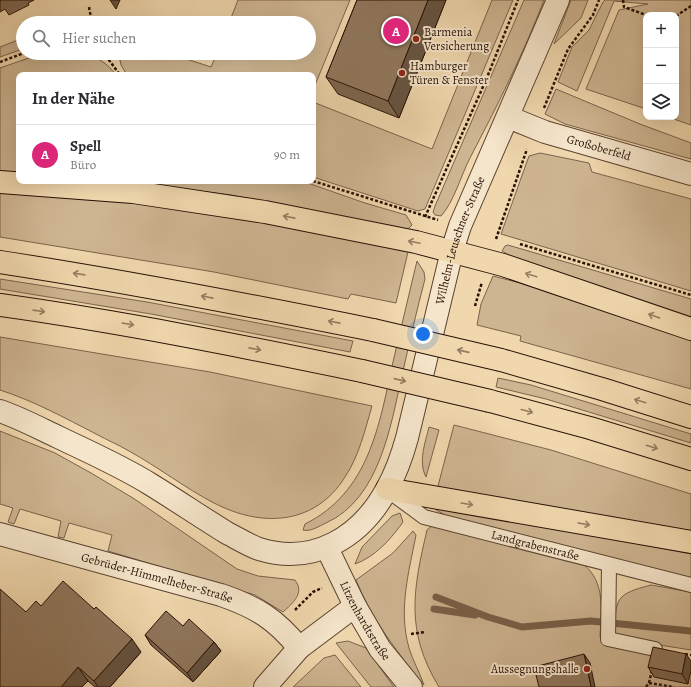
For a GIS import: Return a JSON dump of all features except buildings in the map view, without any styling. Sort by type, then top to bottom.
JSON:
[{"type":"highway","points":[[0,182],[16,183]]},
{"type":"highway","points":[[27,184],[133,192],[160,196],[265,212],[416,242],[510,268],[691,329]]},
{"type":"highway","points":[[0,262],[177,291],[373,330],[501,360],[602,389],[691,417]]},
{"type":"highway","points":[[0,306],[89,318],[159,330],[362,370],[490,401],[590,428],[691,459]]},
{"type":"highway","points":[[387,489],[691,542]]},
{"type":"street","name":"Wilhelm-Leuschner-Straße","points":[[0,412],[94,454],[149,484],[200,517],[258,549],[285,554],[302,554],[327,548],[355,530],[373,511],[387,489],[399,464],[408,438],[452,252],[460,226],[558,0]]},
{"type":"street","name":"Großoberfeld","points":[[508,117],[540,131],[691,174]]},
{"type":"street","name":"Gebrüder-Himmelheber-Straße","points":[[0,534],[221,595],[246,604],[270,617],[299,648]]},
{"type":"street","name":"Litzenhardtstraße","points":[[327,548],[355,606],[380,649],[411,687]]},
{"type":"street","points":[[265,687],[299,648],[355,606]]},
{"type":"lane","name":"Landgrabenstraße","points":[[387,489],[424,517],[691,585]]},
{"type":"lane","points":[[609,565],[608,639],[655,649]]},
{"type":"path","points":[[425,217],[486,80],[518,0]]},
{"type":"path","points":[[568,48],[593,15],[599,0]]},
{"type":"path","points":[[623,0],[624,7],[643,14]]},
{"type":"path","points":[[679,14],[691,6]]},
{"type":"path","points":[[89,7],[91,16]]},
{"type":"path","points":[[0,62],[16,56]]},
{"type":"path","points":[[109,60],[118,72]]},
{"type":"path","points":[[316,182],[425,217],[504,240]]},
{"type":"path","points":[[519,244],[691,295]]},
{"type":"path","points":[[279,626],[313,592],[342,580]]},
{"type":"path","points":[[411,634],[425,632]]},
{"type":"path","points":[[646,687],[649,683],[674,687]]},
{"type":"shaded area","points":[[238,0],[350,0],[316,83],[316,72],[125,72],[121,65],[120,60],[190,60],[211,67],[214,60],[316,60],[316,16],[232,16]]},
{"type":"shaded area","points":[[492,0],[513,0],[425,209],[418,211],[316,178],[316,103],[432,149]]},
{"type":"shaded area","points":[[524,0],[544,0],[500,100],[467,165],[450,203],[441,216],[435,215],[433,212],[435,206]]},
{"type":"shaded area","points":[[571,0],[588,0],[581,18],[554,44]]},
{"type":"shaded area","points":[[605,0],[691,0],[691,125],[677,120],[679,120],[679,12],[643,12],[643,108],[586,89],[619,10],[648,4],[614,1],[577,91],[558,82],[572,47],[589,30]]},
{"type":"shaded area","points":[[16,41],[16,51],[0,57],[0,47]]},
{"type":"shaded area","points":[[23,60],[99,60],[113,72],[16,72],[16,174],[0,174],[0,68]]},
{"type":"shaded area","points":[[556,89],[640,124],[691,143],[691,159],[565,124],[545,114]]},
{"type":"shaded area","points":[[540,153],[589,163],[592,172],[691,199],[691,291],[501,234],[529,156]]},
{"type":"shaded area","points":[[141,184],[311,184],[365,203],[406,215],[412,225],[408,229],[402,229],[231,195]]},
{"type":"shaded area","points":[[0,192],[131,200],[211,212],[360,240],[408,252],[396,303],[351,294],[348,299],[214,272],[0,237]]},
{"type":"shaded area","points":[[508,245],[691,299],[691,319],[581,280],[521,262],[502,251],[505,246]]},
{"type":"shaded area","points":[[417,261],[424,272],[425,279],[394,413],[381,457],[360,496],[345,511],[315,528],[303,530],[305,524],[327,510],[344,494],[357,476],[368,455],[382,410]]},
{"type":"shaded area","points":[[493,276],[528,285],[691,339],[691,389],[520,341],[521,336],[477,325],[481,304]]},
{"type":"shaded area","points":[[0,279],[147,302],[353,341],[350,352],[151,314],[0,289]]},
{"type":"shaded area","points":[[0,337],[210,372],[372,406],[361,443],[350,469],[333,493],[319,505],[303,513],[286,517],[269,518],[250,516],[232,511],[214,503],[121,447],[49,410],[0,390]]},
{"type":"shaded area","points":[[498,378],[531,385],[691,434],[691,443],[546,399],[496,387]]},
{"type":"shaded area","points":[[454,425],[551,450],[691,494],[691,532],[444,489],[438,486]]},
{"type":"shaded area","points":[[429,427],[439,430],[426,477],[422,459]]},
{"type":"shaded area","points":[[0,431],[55,453],[91,473],[133,498],[237,569],[258,576],[295,580],[299,589],[296,598],[283,612],[255,595],[108,551],[112,535],[69,523],[64,538],[58,537],[61,521],[20,509],[14,524],[8,522],[13,508],[0,504]]},
{"type":"shaded area","points":[[435,508],[556,528],[691,554],[691,580],[447,516]]},
{"type":"shaded area","points":[[400,513],[403,522],[388,541],[369,557],[355,564],[362,547],[392,516]]},
{"type":"shaded area","points":[[433,525],[583,564],[596,579],[599,588],[601,607],[600,637],[607,644],[691,663],[691,687],[439,687],[428,667],[421,647],[415,610],[418,572],[422,552],[427,530]]},
{"type":"shaded area","points":[[413,531],[416,535],[406,591],[404,619],[412,658],[424,685],[377,622],[356,580],[393,553]]},
{"type":"shaded area","points":[[651,585],[691,592],[691,650],[622,639],[615,634],[617,605],[620,599],[631,591]]},
{"type":"shaded area","points":[[348,641],[366,648],[394,687],[371,687],[336,643]]},
{"type":"shaded area","points":[[335,655],[361,687],[293,687],[324,658]]},
{"type":"waterway","points":[[436,597],[488,617],[522,627],[591,621],[691,631]]},
{"type":"waterway","points":[[434,609],[475,615]]},
{"type":"place","name":"Spell","points":[[396,31]]},
{"type":"place","name":"Barmenia Versicherung","points":[[416,39]]},
{"type":"place","name":"Hamburger Türen & Fenster","points":[[402,73]]},
{"type":"place","name":"Aussegnungshalle","points":[[587,669]]}]
